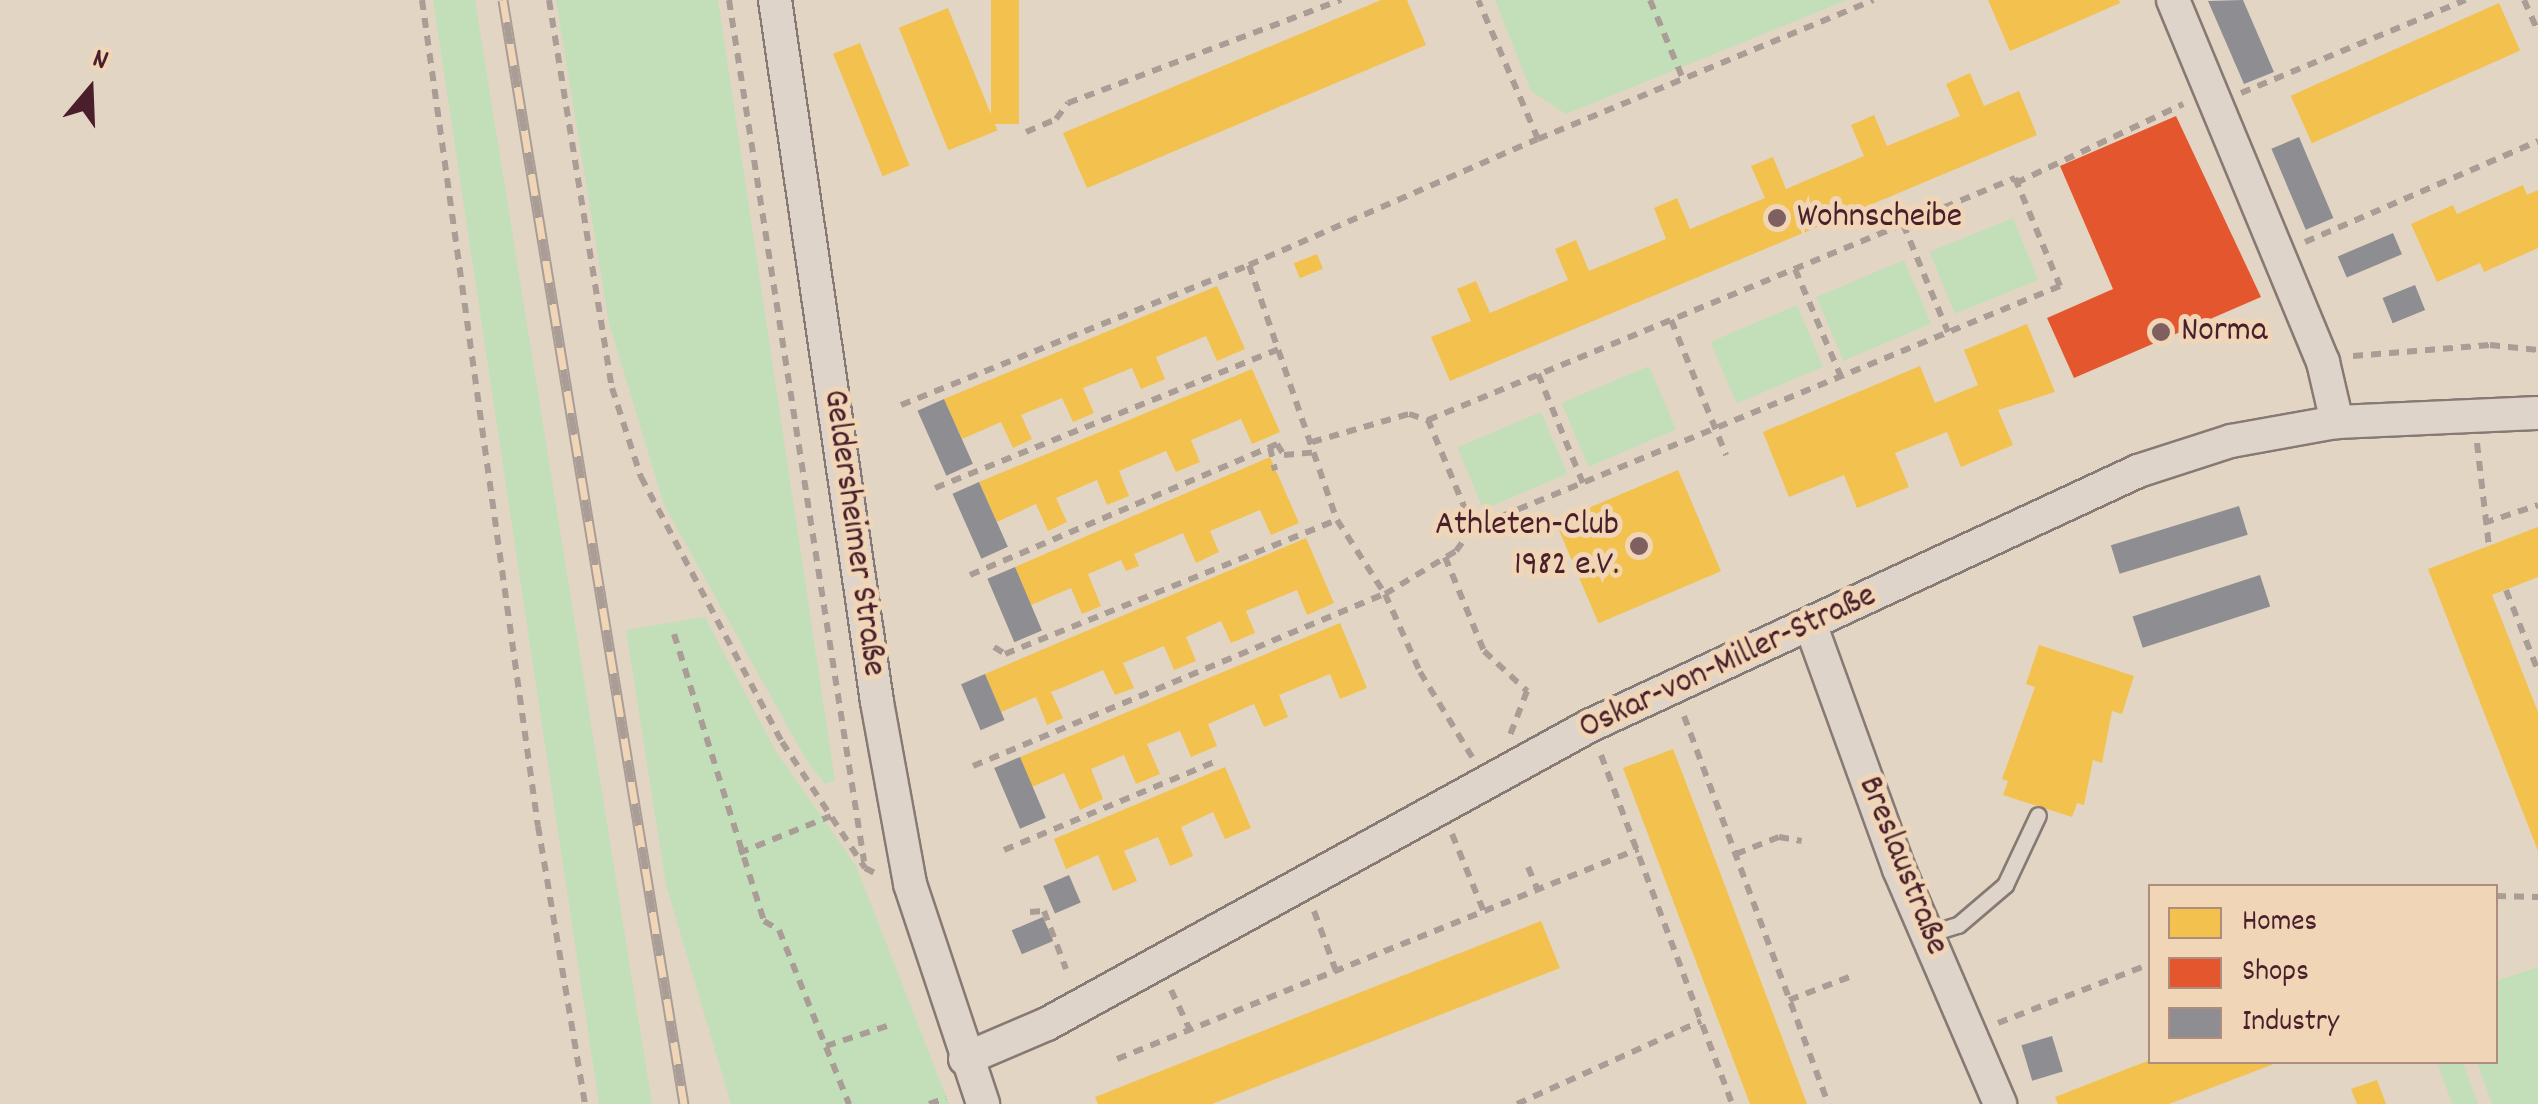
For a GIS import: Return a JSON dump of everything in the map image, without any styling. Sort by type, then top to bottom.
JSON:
[{"type":"street","name":"Geldersheimer Straße","points":[[775,0],[877,702],[910,884],[983,1104]]},
{"type":"street","points":[[2174,0],[2322,362],[2337,422]]},
{"type":"street","name":"Oskar-von-Miller-Straße","points":[[965,1058],[1047,1024],[1441,805],[1483,763],[1589,726],[1811,626],[2138,470],[2231,441],[2337,422],[2474,412],[2538,414]]},
{"type":"street","name":"Breslaustraße","points":[[1811,626],[1928,934],[2000,1104]]},
{"type":"lane","points":[[1928,934],[1958,925],[2005,884],[2038,815]]},
{"type":"path","points":[[422,0],[538,826],[585,1104]]},
{"type":"path","points":[[549,0],[612,388],[641,477],[782,742],[865,868],[910,884]]},
{"type":"path","points":[[729,0],[865,868]]},
{"type":"path","points":[[1026,132],[1056,119],[1068,103],[1341,0]]},
{"type":"path","points":[[1478,0],[1538,140]]},
{"type":"path","points":[[1650,0],[1683,79]]},
{"type":"path","points":[[901,405],[1249,265],[1874,0]]},
{"type":"path","points":[[2016,183],[2214,97],[2466,0]]},
{"type":"path","points":[[2524,0],[2538,32]]},
{"type":"path","points":[[2278,253],[2538,141]]},
{"type":"path","points":[[973,766],[1385,594],[1446,557],[1473,528],[2060,286],[2015,178],[1428,420],[1409,414],[1312,442]]},
{"type":"path","points":[[1903,224],[1948,332]]},
{"type":"path","points":[[1249,265],[1317,452],[1337,520],[1385,594],[1420,672],[1483,763]]},
{"type":"path","points":[[1795,268],[1841,377]]},
{"type":"path","points":[[1670,320],[1726,455]]},
{"type":"path","points":[[2322,362],[2398,350],[2490,344],[2538,350]]},
{"type":"path","points":[[935,488],[1279,349]]},
{"type":"path","points":[[1538,374],[1583,483]]},
{"type":"path","points":[[2474,412],[2489,546]]},
{"type":"path","points":[[1428,420],[1473,528]]},
{"type":"path","points":[[970,575],[1270,446],[1278,444],[1284,455],[1317,452]]},
{"type":"path","points":[[1270,446],[1276,470]]},
{"type":"path","points":[[2484,523],[2538,505]]},
{"type":"path","points":[[994,646],[1006,654],[1337,520]]},
{"type":"path","points":[[1446,557],[1484,651],[1527,691],[1509,736],[1497,744]]},
{"type":"path","points":[[2506,590],[2538,671]]},
{"type":"path","points":[[674,634],[739,854],[764,921],[780,930],[849,1104]]},
{"type":"path","points":[[1673,687],[1828,1104]]},
{"type":"path","points":[[1589,726],[1732,1104]]},
{"type":"path","points":[[1004,850],[1217,761]]},
{"type":"path","points":[[1441,805],[1484,912]]},
{"type":"path","points":[[739,854],[831,816]]},
{"type":"path","points":[[1736,854],[1779,837],[1802,841]]},
{"type":"path","points":[[1117,1059],[1638,850]]},
{"type":"path","points":[[1528,866],[1538,890]]},
{"type":"path","points":[[1302,880],[1336,971]]},
{"type":"path","points":[[2498,896],[2538,897]]},
{"type":"path","points":[[1030,912],[1044,912],[1066,968]]},
{"type":"path","points":[[1158,964],[1190,1030]]},
{"type":"path","points":[[1973,1034],[2148,965]]},
{"type":"path","points":[[1790,1000],[1852,976]]},
{"type":"path","points":[[1518,1104],[1700,1020]]},
{"type":"path","points":[[826,1046],[893,1024]]},
{"type":"path","points":[[930,1104],[946,1098]]},
{"type":"green space","points":[[433,0],[475,0],[652,1104],[599,1104]]},
{"type":"green space","points":[[556,0],[718,0],[835,781],[825,784],[807,761],[664,505],[609,323]]},
{"type":"green space","points":[[1495,0],[1847,0],[1566,114],[1531,91]]},
{"type":"green space","points":[[2013,218],[2038,280],[1955,314],[1930,252]]},
{"type":"green space","points":[[1904,260],[1931,324],[1844,361],[1817,297]]},
{"type":"green space","points":[[1797,305],[1823,367],[1737,403],[1710,342]]},
{"type":"green space","points":[[1649,366],[1676,430],[1589,467],[1562,403]]},
{"type":"green space","points":[[1541,412],[1567,474],[1483,509],[1457,448]]},
{"type":"green space","points":[[705,617],[775,750],[856,866],[949,1104],[731,1104],[666,885],[626,630]]},
{"type":"green space","points":[[2538,967],[2538,1104],[2492,1104],[2478,1064],[2498,1064],[2498,980]]},
{"type":"green space","points":[[2438,1064],[2464,1064],[2478,1104],[2452,1104]]},
{"type":"building: Homes","points":[[991,0],[1019,0],[1019,124],[991,124]]},
{"type":"building: Homes","points":[[1381,0],[1407,0],[1426,45],[1087,188],[1063,133]]},
{"type":"building: Homes","points":[[1988,0],[2119,0],[2120,3],[2010,51]]},
{"type":"building: Homes","points":[[2499,3],[2520,51],[2312,143],[2291,96]]},
{"type":"building: Homes","points":[[948,8],[997,130],[948,150],[899,28]]},
{"type":"building: Homes","points":[[860,43],[909,165],[883,176],[833,54]]},
{"type":"building: Homes","name":"Wohnscheibe","points":[[1970,73],[1984,106],[2019,91],[2037,135],[1450,381],[1431,337],[1471,321],[1457,289],[1476,281],[1490,313],[1568,280],[1555,249],[1576,240],[1589,271],[1666,239],[1654,208],[1677,198],[1690,229],[1765,198],[1751,166],[1773,157],[1786,189],[1864,156],[1851,125],[1874,115],[1887,146],[1960,116],[1946,84]]},
{"type":"building: Homes","points":[[2523,185],[2527,195],[2538,190],[2538,248],[2484,272],[2480,263],[2437,282],[2411,224],[2453,205],[2457,214]]},
{"type":"building: Homes","points":[[1317,254],[1323,269],[1300,278],[1294,263]]},
{"type":"building: Homes","points":[[1217,286],[1245,349],[1217,361],[1206,336],[1156,357],[1165,379],[1141,389],[1132,368],[1083,388],[1094,413],[1073,422],[1062,398],[1021,415],[1032,439],[1013,448],[1001,422],[962,439],[944,399]]},
{"type":"building: Homes","points":[[2027,324],[2055,392],[1998,410],[2013,445],[1961,467],[1947,432],[1895,453],[1909,487],[1857,508],[1844,475],[1789,497],[1763,432],[1920,366],[1935,403],[1978,385],[1964,350]]},
{"type":"building: Homes","points":[[1252,369],[1280,432],[1252,444],[1241,419],[1191,440],[1200,462],[1176,472],[1166,451],[1119,471],[1129,496],[1107,505],[1097,480],[1056,498],[1067,522],[1048,531],[1036,504],[997,522],[979,482]]},
{"type":"building: Homes","points":[[1270,457],[1299,523],[1271,535],[1260,510],[1210,531],[1219,552],[1196,563],[1183,533],[1134,554],[1139,566],[1126,571],[1121,560],[1088,574],[1101,606],[1082,614],[1071,588],[1031,605],[1015,567]]},
{"type":"building: Homes","name":"Athleten-Club 1982 e.V.","points":[[1678,470],[1721,571],[1599,623],[1556,522]]},
{"type":"building: Homes","points":[[2538,527],[2538,577],[2492,595],[2538,712],[2538,851],[2428,569]]},
{"type":"building: Homes","points":[[1306,538],[1334,603],[1307,615],[1297,590],[1246,611],[1255,633],[1231,643],[1221,621],[1186,637],[1196,661],[1174,670],[1164,646],[1123,663],[1134,688],[1115,695],[1103,670],[1051,692],[1063,718],[1047,725],[1036,697],[1001,712],[985,674]]},
{"type":"building: Homes","points":[[1340,623],[1367,688],[1340,699],[1330,674],[1279,695],[1288,717],[1264,727],[1254,704],[1208,724],[1217,746],[1191,757],[1180,731],[1147,744],[1160,774],[1136,784],[1124,755],[1091,769],[1103,799],[1080,810],[1064,773],[1032,787],[1020,757]]},
{"type":"building: Homes","points":[[2039,645],[2134,676],[2122,714],[2112,711],[2102,763],[2093,760],[2084,805],[2077,803],[2072,817],[2003,795],[2008,781],[2002,779],[2035,687],[2026,684]]},
{"type":"building: Homes","points":[[1673,749],[1807,1104],[1750,1104],[1678,914],[1623,768]]},
{"type":"building: Homes","points":[[1225,767],[1251,828],[1225,839],[1213,812],[1181,827],[1193,856],[1170,866],[1158,837],[1124,851],[1137,881],[1113,891],[1098,855],[1066,869],[1054,839]]},
{"type":"building: Homes","points":[[1541,921],[1560,968],[1212,1104],[1098,1104],[1095,1097]]},
{"type":"building: Homes","points":[[2148,1061],[2148,1064],[2274,1064],[2169,1104],[2058,1104],[2055,1097]]},
{"type":"building: Homes","points":[[2377,1080],[2386,1104],[2357,1104],[2351,1089]]},
{"type":"building: Shops","points":[[2176,116],[2261,297],[2074,378],[2047,318],[2113,289],[2060,166]]},
{"type":"building: Industry","points":[[2243,0],[2274,72],[2244,84],[2208,1]]},
{"type":"building: Industry","points":[[2299,137],[2333,218],[2306,230],[2271,149]]},
{"type":"building: Industry","points":[[2393,233],[2402,254],[2347,278],[2338,256]]},
{"type":"building: Industry","points":[[2415,285],[2425,310],[2393,323],[2383,298]]},
{"type":"building: Industry","points":[[944,399],[973,464],[946,476],[918,411]]},
{"type":"building: Industry","points":[[979,482],[1008,547],[981,559],[953,494]]},
{"type":"building: Industry","points":[[2239,506],[2248,535],[2120,574],[2111,545]]},
{"type":"building: Industry","points":[[1015,567],[1042,631],[1014,642],[987,579]]},
{"type":"building: Industry","points":[[2260,575],[2270,606],[2143,648],[2133,616]]},
{"type":"building: Industry","points":[[985,674],[1005,720],[981,730],[961,684]]},
{"type":"building: Industry","points":[[1020,757],[1046,818],[1020,829],[994,768]]},
{"type":"building: Industry","points":[[1069,875],[1081,903],[1055,914],[1043,886]]},
{"type":"building: Industry","points":[[1043,917],[1053,941],[1022,954],[1012,930]]},
{"type":"building: Industry","points":[[2052,1036],[2063,1071],[2032,1081],[2021,1045]]},
{"type":"railway","points":[[503,0],[684,1104]]},
{"type":"place","name":"Wohnscheibe","points":[[1777,218]]},
{"type":"place","name":"Norma","points":[[2161,332]]},
{"type":"place","name":"Athleten-Club 1982 e.V.","points":[[1639,546]]}]
